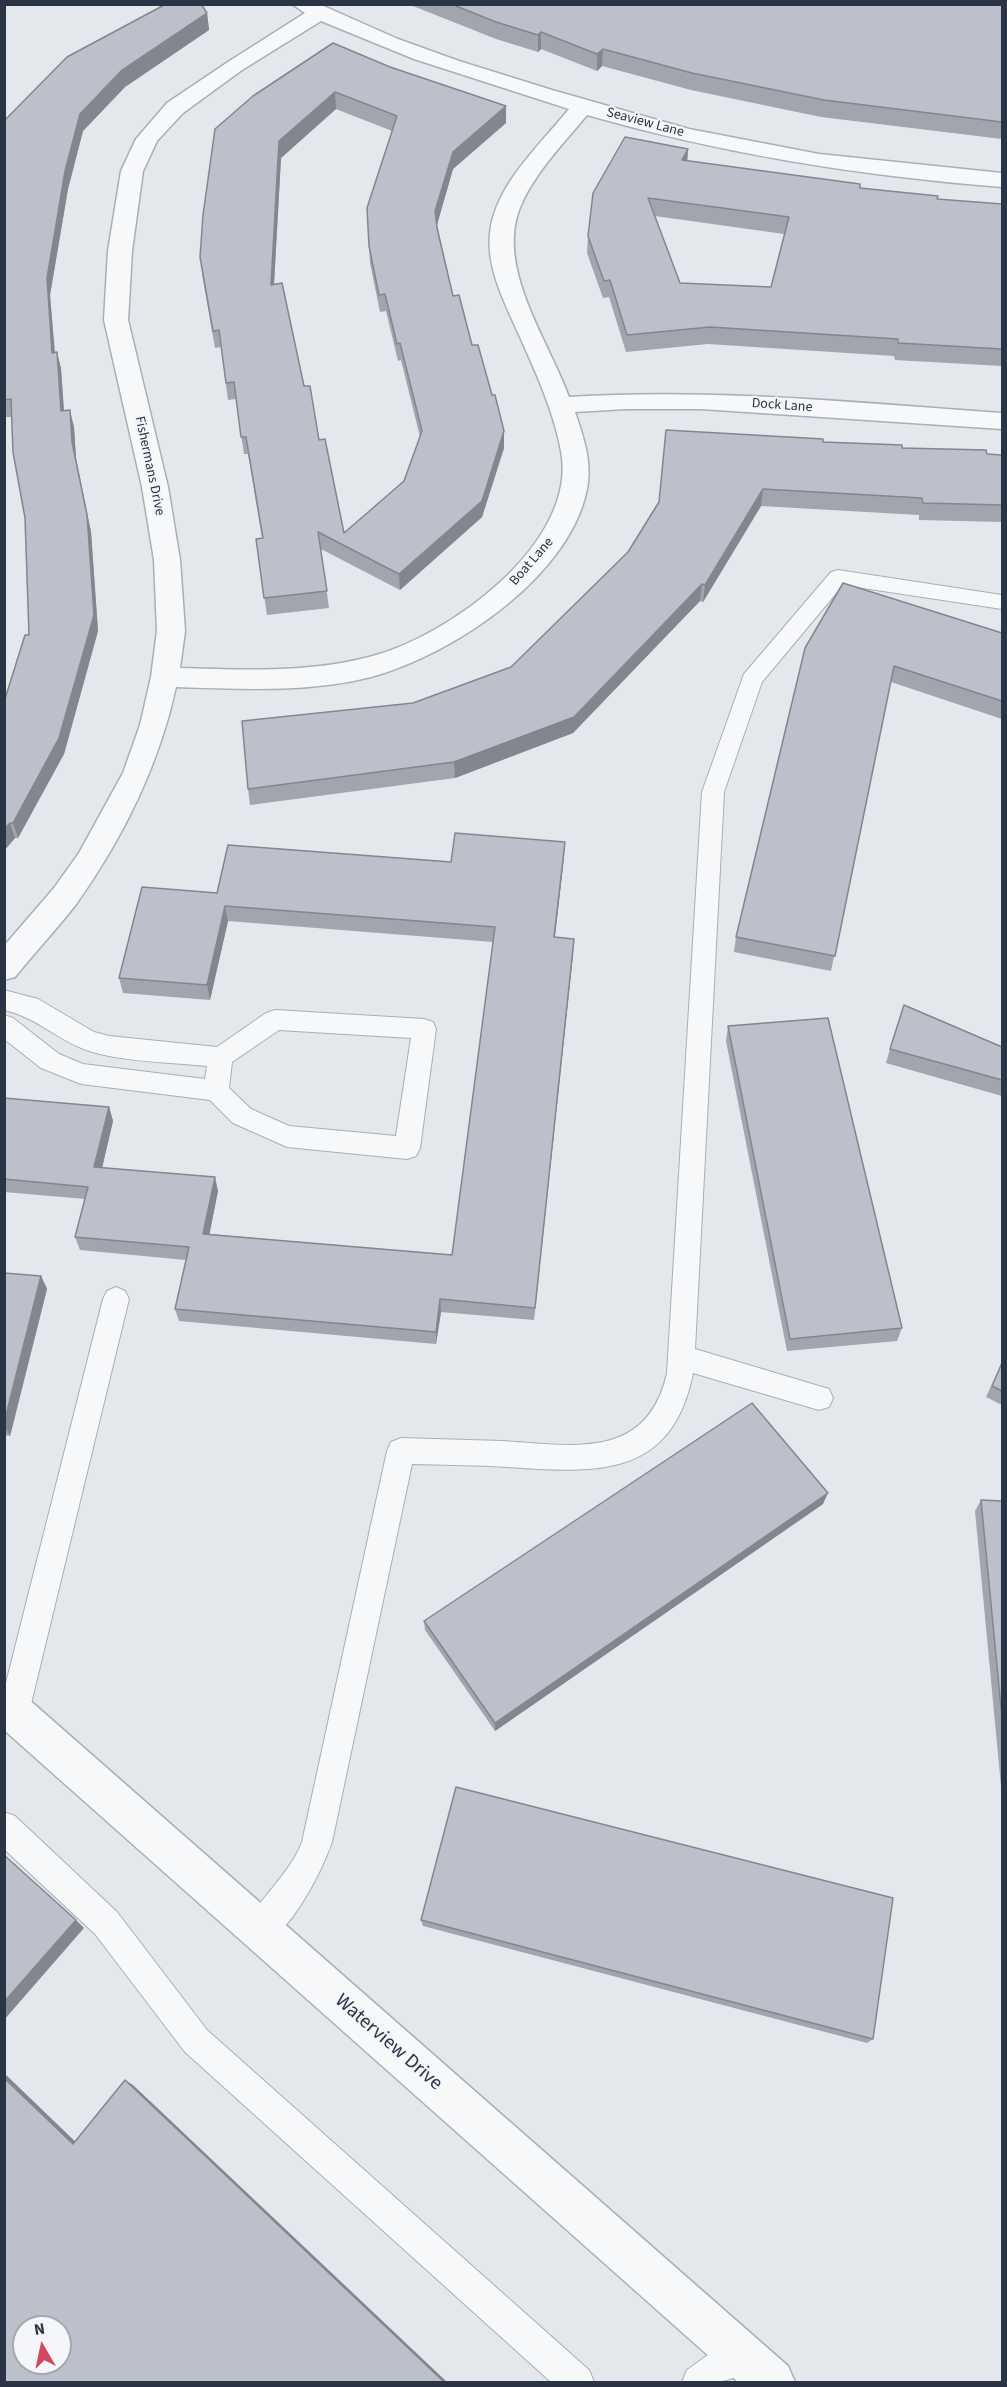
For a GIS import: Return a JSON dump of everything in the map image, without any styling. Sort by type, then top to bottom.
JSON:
[{"type":"street","name":"Seaview Lane","points":[[311,9],[480,76],[711,141],[867,166],[935,175],[1002,180]]},
{"type":"street","name":"Fishermans Drive","points":[[4,968],[65,896],[90,861],[137,773],[154,725],[165,677],[171,631],[167,560],[156,487],[116,320],[120,251],[132,171],[147,139],[175,108],[311,9]]},
{"type":"street","name":"Boat Lane","points":[[165,677],[244,680],[317,676],[371,667],[422,648],[463,625],[510,588],[546,549],[562,524],[571,499],[576,476],[574,453],[562,405],[512,290],[502,261],[500,234],[505,211],[518,189],[583,106]]},
{"type":"street","name":"Dock Lane","points":[[562,405],[701,401],[1002,421]]},
{"type":"street","name":"Waterview Drive","points":[[9,1708],[772,2382]]},
{"type":"lane","points":[[260,1930],[299,1883],[311,1861],[317,1842],[401,1451],[584,1457],[609,1454],[629,1448],[644,1439],[669,1411],[676,1394],[681,1357],[713,792],[752,679],[838,577],[1002,602]]},
{"type":"lane","points":[[4,1000],[30,1006],[87,1040],[109,1046],[221,1056],[275,1020],[424,1029],[407,1148],[287,1136],[242,1116],[216,1091],[81,1074],[50,1061],[4,1025]]},
{"type":"lane","points":[[216,1091],[221,1056]]},
{"type":"lane","points":[[9,1708],[116,1299]]},
{"type":"lane","points":[[681,1357],[819,1398]]},
{"type":"lane","points":[[4,1827],[106,1923],[196,2041],[577,2382]]},
{"type":"lane","points":[[699,2382],[739,2353]]},
{"type":"building","points":[[166,4],[201,4],[207,13],[122,70],[80,114],[65,171],[47,278],[52,353],[57,352],[61,411],[70,410],[72,442],[87,515],[94,615],[59,738],[13,823],[4,829],[4,702],[25,635],[29,635],[25,518],[13,452],[11,399],[4,400],[4,121],[67,57]]},
{"type":"building","points":[[451,4],[1002,4],[1002,122],[824,100],[692,73],[603,49],[597,54],[541,32],[538,35],[496,22]]},
{"type":"building","points":[[333,43],[390,67],[506,106],[453,152],[435,211],[453,296],[459,295],[472,345],[478,345],[492,395],[495,395],[504,431],[482,501],[399,574],[318,532],[327,591],[264,598],[256,539],[263,538],[246,437],[241,437],[234,382],[226,383],[219,330],[213,331],[200,257],[203,215],[215,129],[253,96]],"holes":[[[335,92],[397,116],[367,208],[369,246],[379,295],[385,294],[422,431],[404,481],[344,533],[325,439],[319,440],[310,386],[304,386],[282,283],[271,285],[279,141]]]},
{"type":"building","points":[[625,137],[688,149],[682,160],[860,184],[860,188],[938,196],[937,199],[1002,204],[1002,349],[898,343],[898,339],[710,327],[627,335],[610,280],[604,281],[588,236],[593,193]],"holes":[[[648,198],[789,217],[771,287],[680,283]]]},
{"type":"building","points":[[666,430],[823,439],[823,442],[902,445],[902,448],[986,450],[987,454],[1002,455],[1002,505],[923,503],[922,498],[763,489],[705,585],[702,584],[574,717],[454,762],[248,789],[242,721],[413,703],[511,667],[628,552],[659,502]]},
{"type":"building","points":[[843,583],[1002,633],[1002,701],[894,666],[835,956],[736,937],[805,648]]},
{"type":"building","points":[[455,833],[565,842],[554,937],[574,939],[535,1308],[440,1299],[436,1332],[175,1309],[189,1247],[75,1237],[88,1187],[4,1179],[4,1098],[109,1107],[94,1167],[215,1177],[203,1234],[452,1255],[495,927],[225,906],[207,985],[119,978],[142,887],[217,893],[228,845],[451,862]]},
{"type":"building","points":[[904,1005],[1002,1047],[1002,1080],[890,1049]]},
{"type":"building","points":[[828,1018],[902,1328],[790,1339],[728,1026]]},
{"type":"building","points":[[4,1273],[41,1276],[4,1423]]},
{"type":"building","points":[[1002,1363],[1002,1391],[992,1386]]},
{"type":"building","points":[[752,1403],[828,1493],[495,1723],[424,1621]]},
{"type":"building","points":[[981,1500],[1002,1501],[1002,1718]]},
{"type":"building","points":[[456,1787],[893,1898],[873,2039],[421,1920]]},
{"type":"building","points":[[4,1855],[76,1920],[4,2002]]},
{"type":"building","points":[[4,2078],[73,2144],[125,2080],[444,2382],[4,2382]]}]
